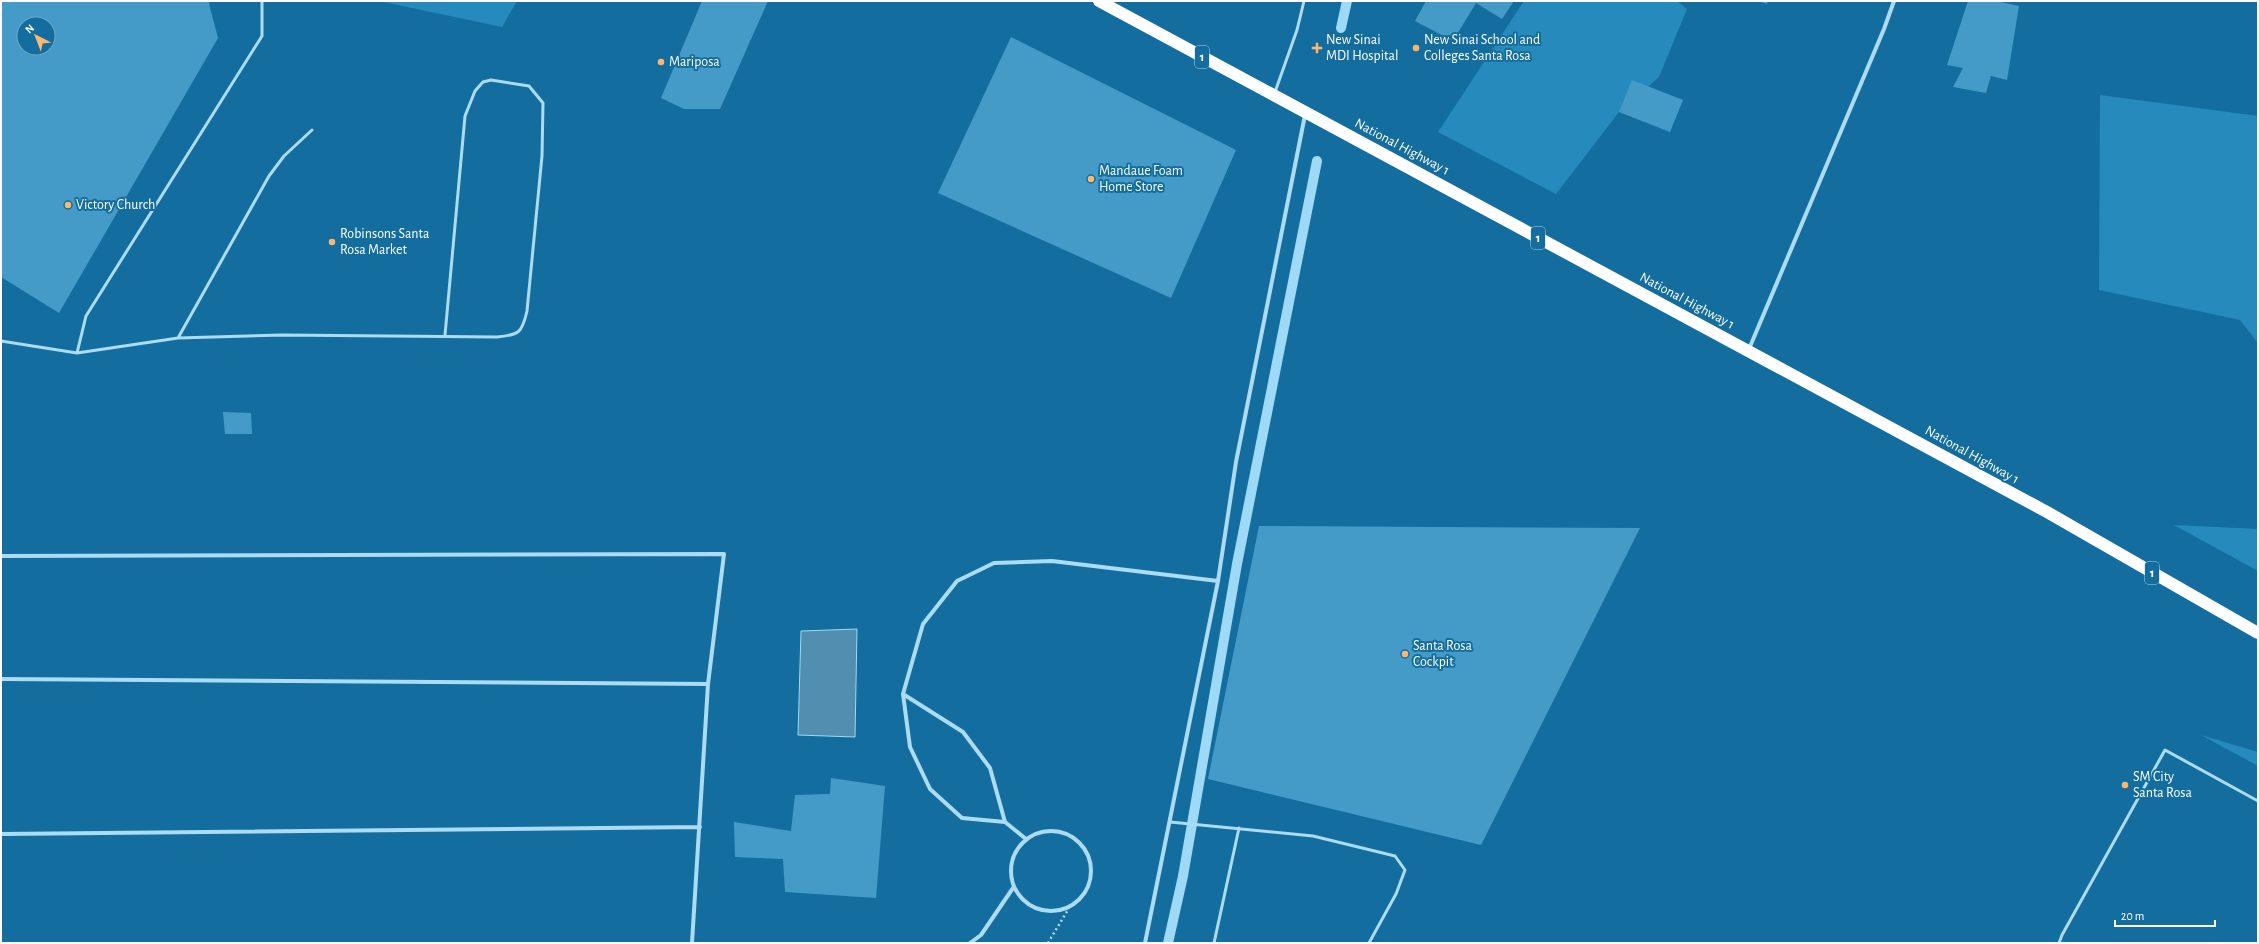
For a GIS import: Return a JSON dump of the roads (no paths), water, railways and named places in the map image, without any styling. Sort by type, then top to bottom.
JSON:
[{"type":"highway","name":"National Highway 1","points":[[1099,1],[2047,512],[2258,634]]},
{"type":"street","points":[[1748,351],[1884,29],[1894,1]]},
{"type":"street","points":[[1145,943],[1218,581],[1236,462],[1306,113]]},
{"type":"street","points":[[1,556],[724,554],[708,684],[692,943]]},
{"type":"street","points":[[1026,839],[1005,822],[962,818],[930,789],[910,747],[903,694],[923,624],[957,582],[994,563],[1052,561],[1218,581]]},
{"type":"street","points":[[1,679],[708,684]]},
{"type":"street","points":[[903,694],[963,732],[990,768],[1005,822]]},
{"type":"street","points":[[1,834],[700,827]]},
{"type":"street","points":[[1051,830],[1064,833],[1076,840],[1086,850],[1091,863],[1091,876],[1087,889],[1080,900],[1069,908],[1056,912],[1043,911],[1030,907],[1020,898],[1013,888],[1010,875],[1011,861],[1017,849],[1026,839],[1038,832],[1051,830]]},
{"type":"street","points":[[970,943],[981,935],[1013,888]]},
{"type":"lane","points":[[76,353],[86,316],[262,36],[262,1]]},
{"type":"lane","points":[[1274,95],[1297,30],[1304,1]]},
{"type":"lane","points":[[1,341],[76,353],[178,338],[282,334],[445,336],[513,335],[523,328],[528,303],[542,156],[543,103],[529,86],[491,80],[483,82],[475,91],[465,116],[445,336]]},
{"type":"lane","points":[[178,338],[269,176],[284,156],[312,130]]},
{"type":"lane","points":[[2059,943],[2062,935],[2165,750],[2258,801]]},
{"type":"lane","points":[[1170,822],[1313,836],[1395,856],[1405,870],[1396,894],[1369,943]]},
{"type":"lane","points":[[1214,943],[1239,828]]},
{"type":"waterway","points":[[1341,28],[1347,1]]},
{"type":"waterway","points":[[1168,943],[1183,876],[1237,564],[1317,161]]},
{"type":"place","name":"New Sinai MDI Hospital","points":[[1317,48]]},
{"type":"place","name":"New Sinai School and Colleges Santa Rosa","points":[[1416,48]]},
{"type":"place","name":"Mariposa","points":[[661,62]]},
{"type":"place","name":"Mandaue Foam Home Store","points":[[1091,179]]},
{"type":"place","name":"Victory Church","points":[[68,205]]},
{"type":"place","name":"Robinsons Santa Rosa Market","points":[[332,242]]},
{"type":"place","name":"Santa Rosa Cockpit","points":[[1405,654]]},
{"type":"place","name":"SM City Santa Rosa","points":[[2125,785]]}]
